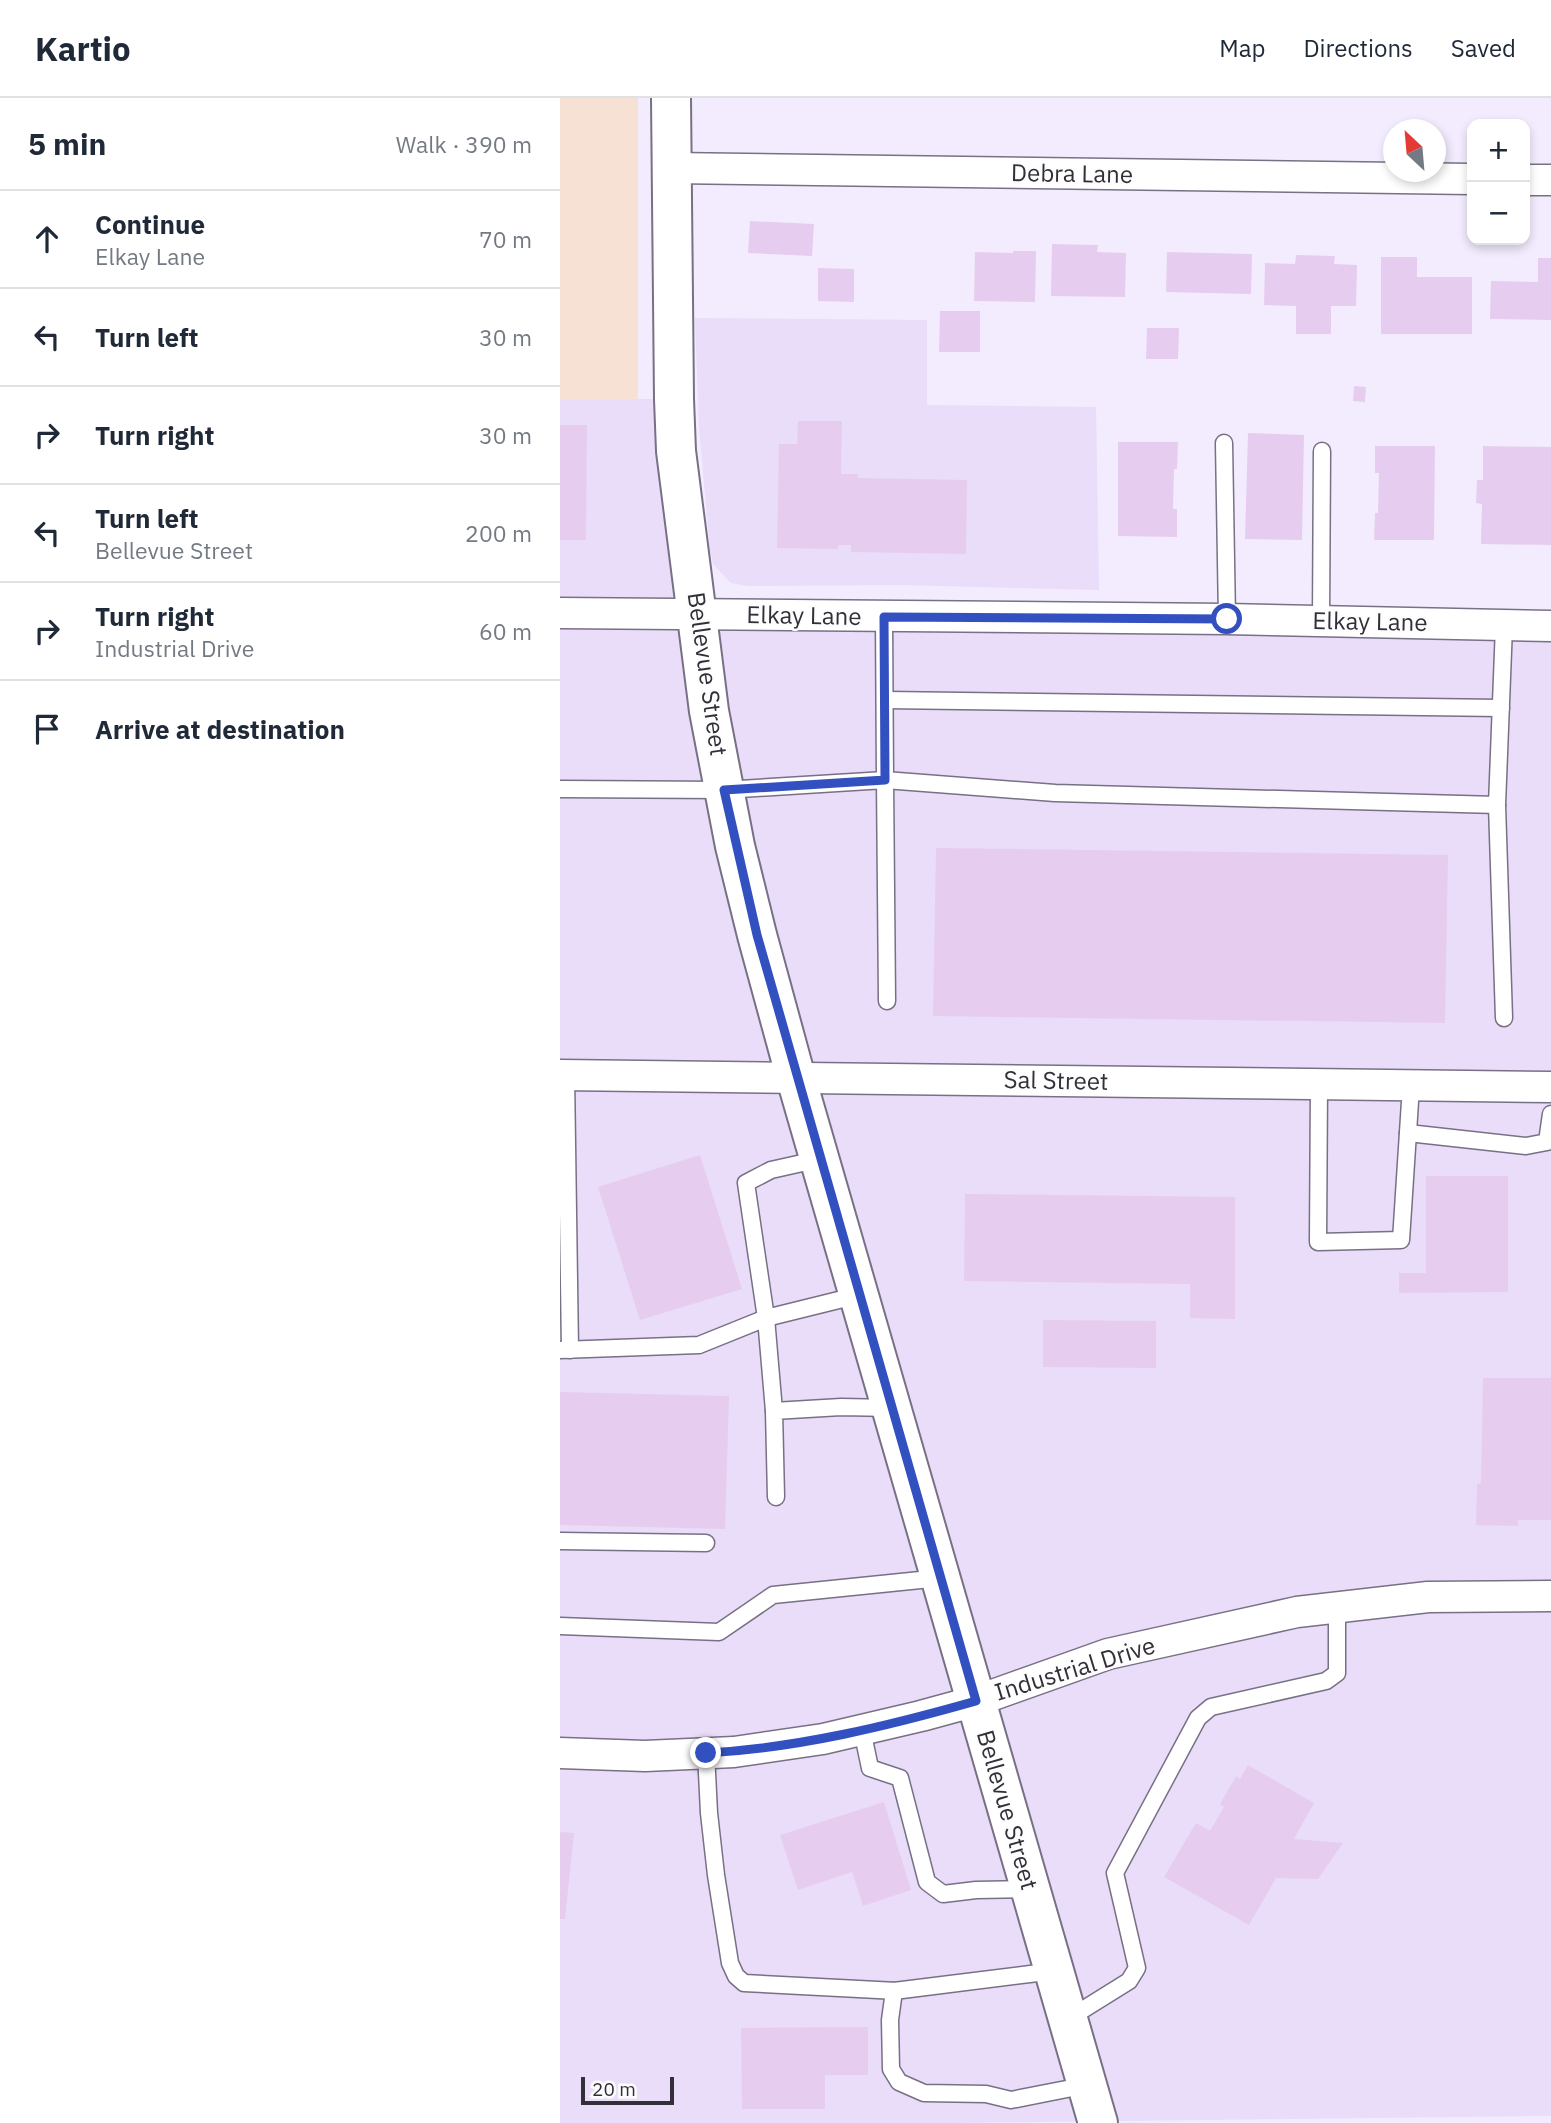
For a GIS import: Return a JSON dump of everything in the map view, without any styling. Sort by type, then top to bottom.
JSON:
[{"type":"street","name":"Bellevue Street","points":[[671,98],[676,451],[709,711],[724,790],[757,935],[796,1078],[1098,2123]]},
{"type":"street","name":"Debra Lane","points":[[671,169],[1467,179]]},
{"type":"street","points":[[1530,180],[1551,180]]},
{"type":"street","name":"Elkay Lane","points":[[560,613],[1227,619],[1551,626]]},
{"type":"street","name":"Sal Street","points":[[563,1075],[1551,1087]]},
{"type":"street","name":"Industrial Drive","points":[[560,1753],[645,1756],[734,1752],[823,1739],[976,1701],[1108,1654],[1297,1612],[1428,1597],[1551,1596]]},
{"type":"lane","points":[[1224,443],[1227,619]]},
{"type":"lane","points":[[1321,621],[1322,451]]},
{"type":"lane","points":[[884,617],[887,1001]]},
{"type":"lane","points":[[1504,626],[1497,804],[1504,1018]]},
{"type":"lane","points":[[885,700],[1501,708]]},
{"type":"lane","points":[[560,789],[724,790],[885,780],[1055,793],[1497,804]]},
{"type":"lane","points":[[563,1075],[565,1350],[699,1345],[766,1318],[859,1295]]},
{"type":"lane","points":[[1319,1084],[1318,1242],[1401,1240],[1411,1086]]},
{"type":"lane","points":[[1408,1133],[1526,1146],[1547,1142],[1551,1114]]},
{"type":"lane","points":[[776,1497],[774,1411],[766,1318],[746,1183],[771,1170],[820,1160]]},
{"type":"lane","points":[[774,1411],[841,1407],[892,1408]]},
{"type":"lane","points":[[560,1541],[706,1543]]},
{"type":"lane","points":[[560,1626],[719,1632],[774,1595],[940,1578]]},
{"type":"lane","points":[[1068,2019],[1129,1981],[1138,1968],[1115,1873],[1198,1718],[1211,1707],[1326,1681],[1336,1673],[1337,1607]]},
{"type":"lane","points":[[862,1730],[870,1768],[900,1778],[927,1882],[943,1894],[1030,1889]]},
{"type":"lane","points":[[706,1753],[716,1875],[730,1963],[736,1976],[744,1983],[897,1991],[1054,1971]]},
{"type":"lane","points":[[897,1991],[894,1991],[890,2020],[891,2069],[900,2082],[924,2093],[986,2094],[1011,2099],[1087,2085]]},
{"type":"shaded area","points":[[560,98],[638,98],[638,399],[560,399]]},
{"type":"shaded area","points":[[695,318],[927,320],[927,405],[1096,407],[1099,590],[898,585],[748,586],[731,583],[713,564],[710,550],[699,428]]},
{"type":"shaded area","points":[[560,399],[674,399],[698,614],[1551,626],[1551,2116],[951,2123],[560,2123]]},
{"type":"building","points":[[750,221],[814,224],[812,256],[748,253]]},
{"type":"building","points":[[1052,244],[1098,245],[1097,252],[1126,253],[1125,297],[1051,296]]},
{"type":"building","points":[[1036,251],[1035,302],[974,301],[975,252]]},
{"type":"building","points":[[1167,252],[1252,254],[1251,294],[1166,292]]},
{"type":"building","points":[[1296,255],[1335,256],[1334,264],[1357,265],[1356,306],[1331,306],[1331,334],[1296,334],[1296,306],[1264,305],[1265,263],[1295,264]]},
{"type":"building","points":[[1381,257],[1417,257],[1417,277],[1472,277],[1472,334],[1381,334]]},
{"type":"building","points":[[1538,258],[1551,258],[1551,320],[1490,319],[1491,281],[1538,282]]},
{"type":"building","points":[[818,268],[854,269],[854,302],[818,301]]},
{"type":"building","points":[[940,311],[980,311],[980,352],[939,352]]},
{"type":"building","points":[[1147,328],[1179,328],[1178,359],[1146,359]]},
{"type":"building","points":[[1354,386],[1366,387],[1365,402],[1353,401]]},
{"type":"building","points":[[798,421],[842,421],[841,474],[858,474],[858,478],[967,480],[966,554],[851,552],[851,545],[838,545],[838,549],[777,548],[779,444],[797,444]]},
{"type":"building","points":[[560,425],[587,425],[586,540],[560,540]]},
{"type":"building","points":[[1248,433],[1304,435],[1302,540],[1245,539]]},
{"type":"building","points":[[1118,442],[1178,442],[1173,509],[1177,509],[1177,537],[1118,536]]},
{"type":"building","points":[[1375,446],[1435,446],[1434,540],[1374,540],[1379,473],[1375,473]]},
{"type":"building","points":[[1483,446],[1551,447],[1551,545],[1481,544],[1482,504],[1476,503],[1477,480],[1483,480]]},
{"type":"building","points":[[936,848],[1448,855],[1445,1023],[933,1016]]},
{"type":"building","points":[[700,1155],[742,1289],[640,1320],[598,1187]]},
{"type":"building","points":[[1426,1176],[1508,1176],[1508,1292],[1399,1293],[1399,1273],[1426,1273]]},
{"type":"building","points":[[965,1194],[1235,1197],[1235,1319],[1190,1318],[1190,1284],[964,1281]]},
{"type":"building","points":[[1043,1320],[1156,1321],[1156,1368],[1043,1367]]},
{"type":"building","points":[[1483,1378],[1551,1378],[1551,1520],[1518,1520],[1518,1526],[1476,1525],[1477,1484],[1481,1483]]},
{"type":"building","points":[[560,1392],[729,1396],[725,1529],[560,1525]]},
{"type":"building","points":[[1248,1765],[1314,1803],[1294,1839],[1343,1843],[1318,1879],[1276,1878],[1249,1925],[1164,1877],[1196,1823],[1210,1831],[1224,1807],[1220,1804],[1236,1776],[1240,1779]]},
{"type":"building","points":[[884,1802],[911,1890],[863,1906],[852,1872],[798,1890],[780,1835]]},
{"type":"building","points":[[560,1832],[574,1833],[565,1919],[560,1919]]},
{"type":"building","points":[[868,2027],[868,2075],[825,2075],[825,2109],[742,2109],[741,2028]]},
{"type":"route","points":[[706,1753],[734,1752],[823,1739],[976,1701],[796,1078],[757,935],[724,790],[885,780],[884,617],[1227,619]]}]
